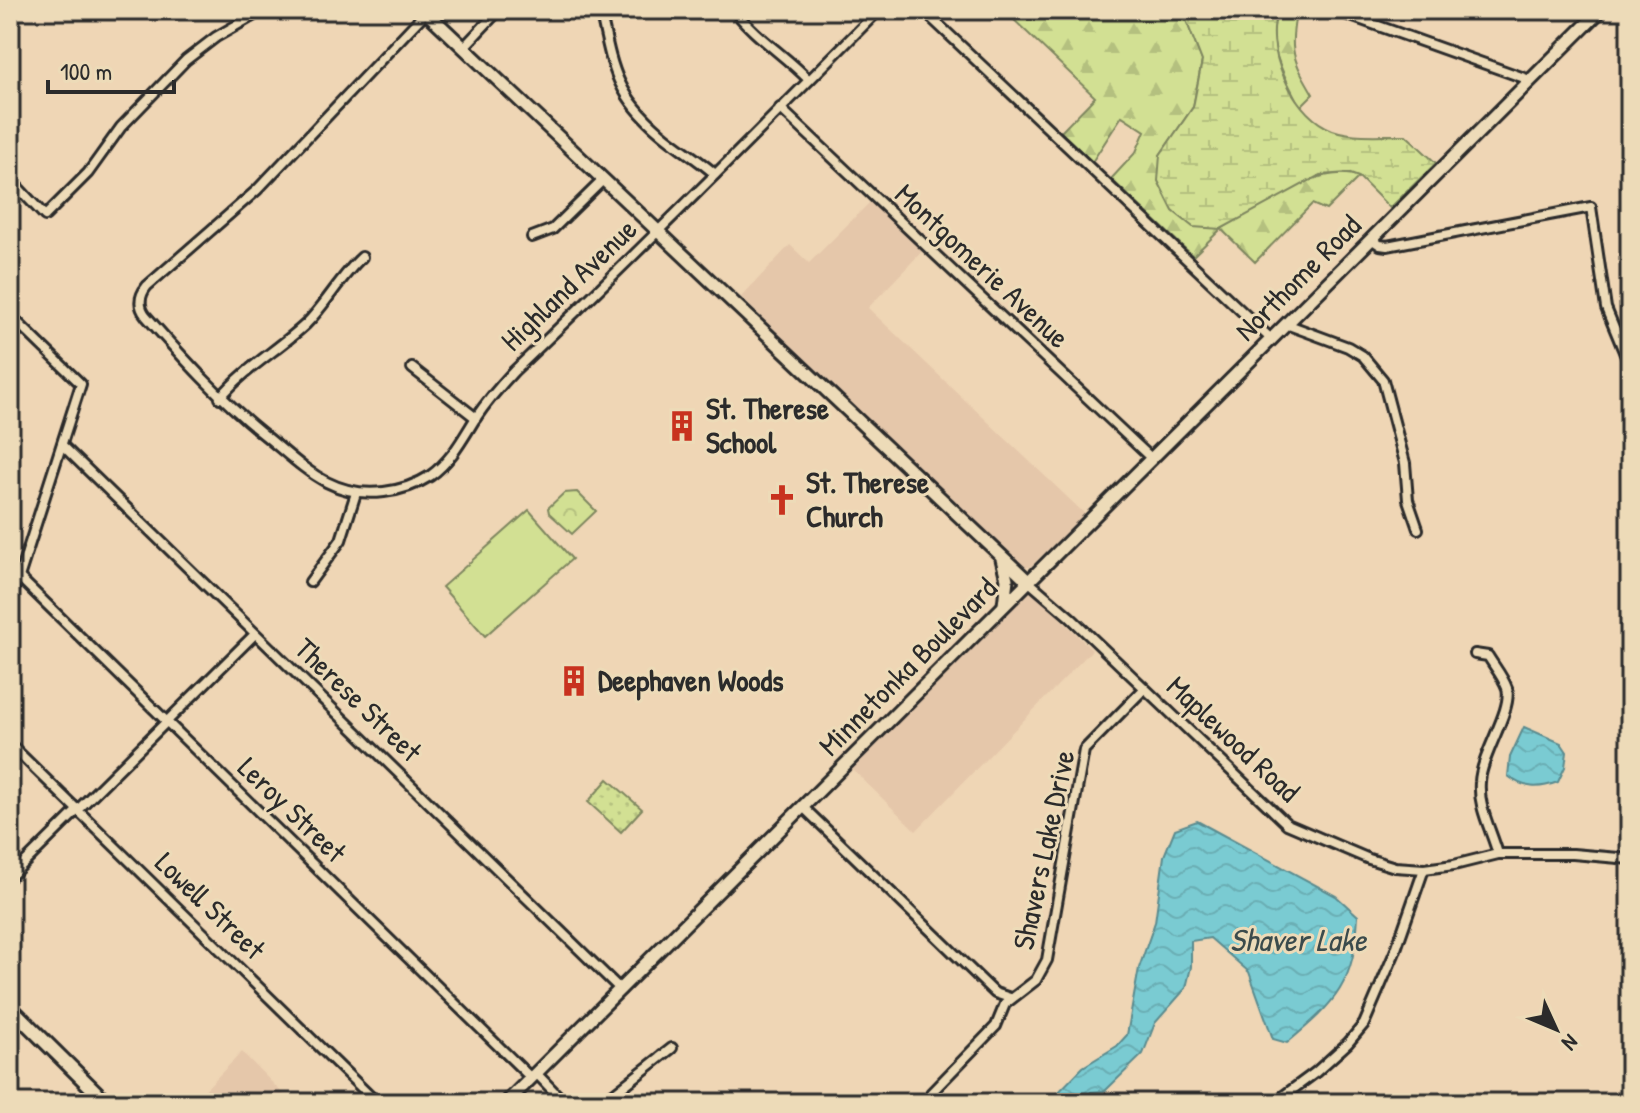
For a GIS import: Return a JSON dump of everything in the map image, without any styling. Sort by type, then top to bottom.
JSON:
[{"type":"main road","points":[[10,1007],[107,1103]]},
{"type":"street","points":[[10,179],[45,216],[88,173],[121,127],[186,60],[216,37],[263,10]]},
{"type":"street","points":[[464,47],[499,10]]},
{"type":"street","points":[[600,10],[613,71],[627,96],[661,133],[692,153],[715,174]]},
{"type":"street","points":[[734,10],[763,42],[809,80]]},
{"type":"street","name":"Highland Avenue","points":[[356,493],[392,491],[410,486],[428,477],[454,453],[476,418],[514,371],[659,233],[879,10]]},
{"type":"street","points":[[923,10],[1271,339]]},
{"type":"street","name":"Northome Road","points":[[1028,581],[1601,10]]},
{"type":"street","points":[[310,582],[341,540],[356,493],[330,485],[309,472],[220,398],[142,310],[140,303],[147,286],[257,190],[425,11]]},
{"type":"street","name":"Minnetonka Boulevard","points":[[425,11],[1028,581],[506,1103]]},
{"type":"street","points":[[1342,13],[1530,80]]},
{"type":"street","name":"Montgomerie Avenue","points":[[780,108],[1151,458]]},
{"type":"street","points":[[532,237],[553,229],[603,180]]},
{"type":"street","points":[[1371,239],[1387,246],[1591,207],[1606,308],[1630,366]]},
{"type":"street","points":[[220,398],[251,367],[315,315],[347,271],[362,257]]},
{"type":"street","points":[[10,315],[81,384],[10,598]]},
{"type":"street","points":[[1286,324],[1348,347],[1363,356],[1383,380],[1405,463],[1408,500],[1418,529]]},
{"type":"street","points":[[412,368],[476,418]]},
{"type":"street","name":"Therese Street","points":[[62,445],[621,990]]},
{"type":"street","points":[[1001,558],[1007,579],[1004,605]]},
{"type":"street","name":"Leroy Street","points":[[19,577],[533,1076],[565,1103]]},
{"type":"street","name":"Maplewood Road","points":[[1028,581],[1287,824],[1395,867],[1424,869],[1498,854],[1630,859]]},
{"type":"street","points":[[10,877],[255,634]]},
{"type":"street","points":[[1475,654],[1488,656],[1508,691],[1506,706],[1482,764],[1480,780],[1483,812],[1498,854]]},
{"type":"street","name":"Shavers Lake Drive","points":[[931,1093],[996,1026],[1010,998],[1036,980],[1045,968],[1084,750],[1144,689]]},
{"type":"street","name":"Lowell Street","points":[[10,744],[377,1103]]},
{"type":"street","points":[[803,807],[995,993],[1010,998]]},
{"type":"street","points":[[1274,1103],[1316,1072],[1364,1024],[1395,952],[1424,869]]},
{"type":"street","points":[[602,1103],[672,1048]]},
{"type":"street","points":[[546,1103],[556,1094]]},
{"type":"shaded area","points":[[880,192],[932,241],[868,308],[1085,514],[1030,567],[1022,567],[1014,556],[930,482],[922,470],[874,428],[741,297],[790,245],[809,263]]},
{"type":"shaded area","points":[[1028,590],[1034,592],[1092,650],[916,831],[851,768]]},
{"type":"shaded area","points":[[242,1052],[292,1103],[192,1103]]},
{"type":"green space","points":[[1017,10],[1176,10],[1186,20],[1202,61],[1193,107],[1160,155],[1221,229],[1193,256],[1111,179],[1136,152],[1145,131],[1122,116],[1092,162],[1061,132],[1095,97],[1011,17]]},
{"type":"green space","points":[[1176,10],[1278,10],[1274,25],[1277,59],[1291,92],[1313,118],[1326,127],[1344,133],[1406,135],[1436,163],[1390,208],[1359,177],[1348,173],[1320,175],[1221,229],[1193,227],[1173,211],[1158,181],[1160,155],[1193,107],[1202,61],[1186,20]]},
{"type":"green space","points":[[1278,10],[1297,10],[1294,54],[1313,94],[1300,107],[1275,48],[1274,23]]},
{"type":"green space","points":[[1343,174],[1359,177],[1326,210],[1312,204],[1255,262],[1221,229],[1307,181]]},
{"type":"green space","points":[[577,492],[596,511],[572,534],[549,513],[548,508],[564,493]]},
{"type":"green space","points":[[529,510],[572,559],[485,636],[442,587]]},
{"type":"green space","points":[[608,779],[642,809],[621,832],[588,802]]},
{"type":"water","points":[[1524,727],[1561,743],[1567,752],[1558,782],[1532,786],[1508,776],[1510,757]]},
{"type":"water","name":"Shaver Lake","points":[[1197,821],[1336,896],[1358,916],[1352,959],[1340,989],[1319,1015],[1287,1043],[1273,1039],[1249,972],[1210,938],[1191,941],[1191,967],[1186,988],[1155,1023],[1143,1054],[1105,1091],[1091,1092],[1082,1103],[1048,1103],[1083,1067],[1117,1046],[1127,1035],[1139,968],[1155,922],[1164,856],[1175,829]]},
{"type":"place","name":"St. Therese School","points":[[682,426]]},
{"type":"place","name":"St. Therese Church","points":[[782,500]]},
{"type":"place","name":"Deephaven Woods","points":[[574,681]]}]
